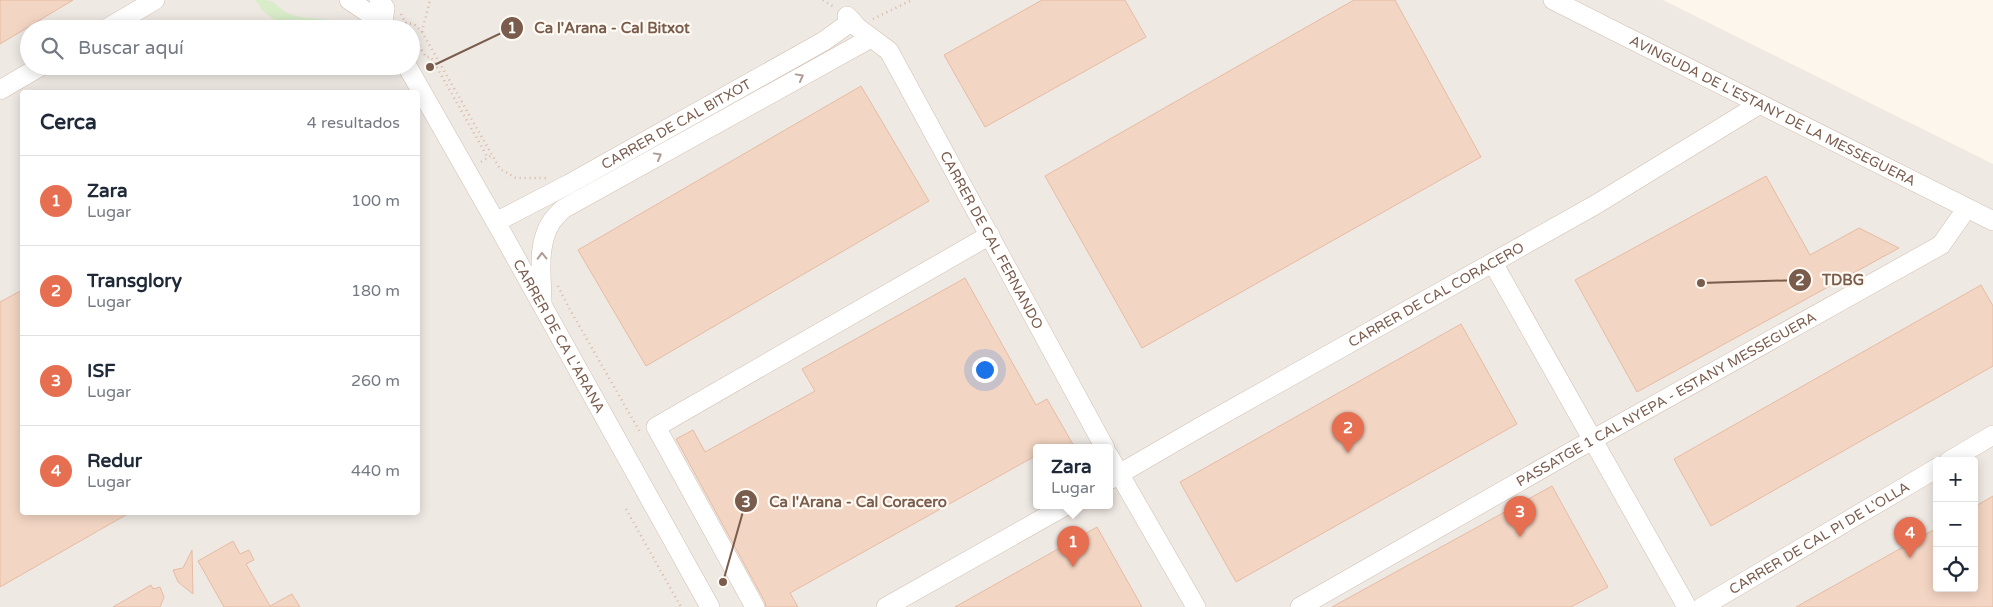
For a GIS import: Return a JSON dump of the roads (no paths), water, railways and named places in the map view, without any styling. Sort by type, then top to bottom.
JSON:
[{"type":"street","points":[[122,20],[156,0]]},
{"type":"street","points":[[349,0],[376,20]]},
{"type":"street","points":[[380,0],[384,8],[384,20]]},
{"type":"street","name":"AVINGUDA DE L'ESTANY DE LA MESSEGUERA","points":[[1553,0],[1993,221]]},
{"type":"street","points":[[542,304],[542,248],[545,235],[552,220],[563,209],[857,25]]},
{"type":"street","name":"CARRER DE CAL BITXOT","points":[[499,227],[558,190],[824,41],[857,25]]},
{"type":"street","name":"CARRER DE CAL FERNANDO","points":[[857,25],[889,52],[1103,444]]},
{"type":"street","points":[[0,90],[26,75]]},
{"type":"street","name":"CARRER DE CA L'ARANA","points":[[412,75],[499,227],[710,607]]},
{"type":"street","name":"CARRER DE CAL CORACERO","points":[[1114,478],[1202,426],[1595,205],[1760,104]]},
{"type":"street","name":"PASSATGE 1 CAL NYEPA - ESTANY MESSEGUERA","points":[[1300,607],[1592,440],[1941,245],[1967,208]]},
{"type":"street","points":[[755,607],[656,427],[990,235]]},
{"type":"street","points":[[1493,263],[1687,607]]},
{"type":"street","points":[[1956,457],[1993,435]]},
{"type":"street","name":"CARRER DE CAL PI DE L'OLLA","points":[[1702,607],[1933,470]]},
{"type":"street","points":[[1114,478],[1196,607]]},
{"type":"street","points":[[886,607],[1060,509]]},
{"type":"place","name":"Ca l'Arana - Cal Bitxot","points":[[430,67]]},
{"type":"place","name":"TDBG","points":[[1701,283]]},
{"type":"place","name":"Transglory","points":[[1348,453]]},
{"type":"place","name":"ISF","points":[[1520,537]]},
{"type":"place","name":"Redur","points":[[1910,558]]},
{"type":"place","name":"Zara","points":[[1073,567]]},
{"type":"place","name":"Ca l'Arana - Cal Coracero","points":[[723,582]]}]
